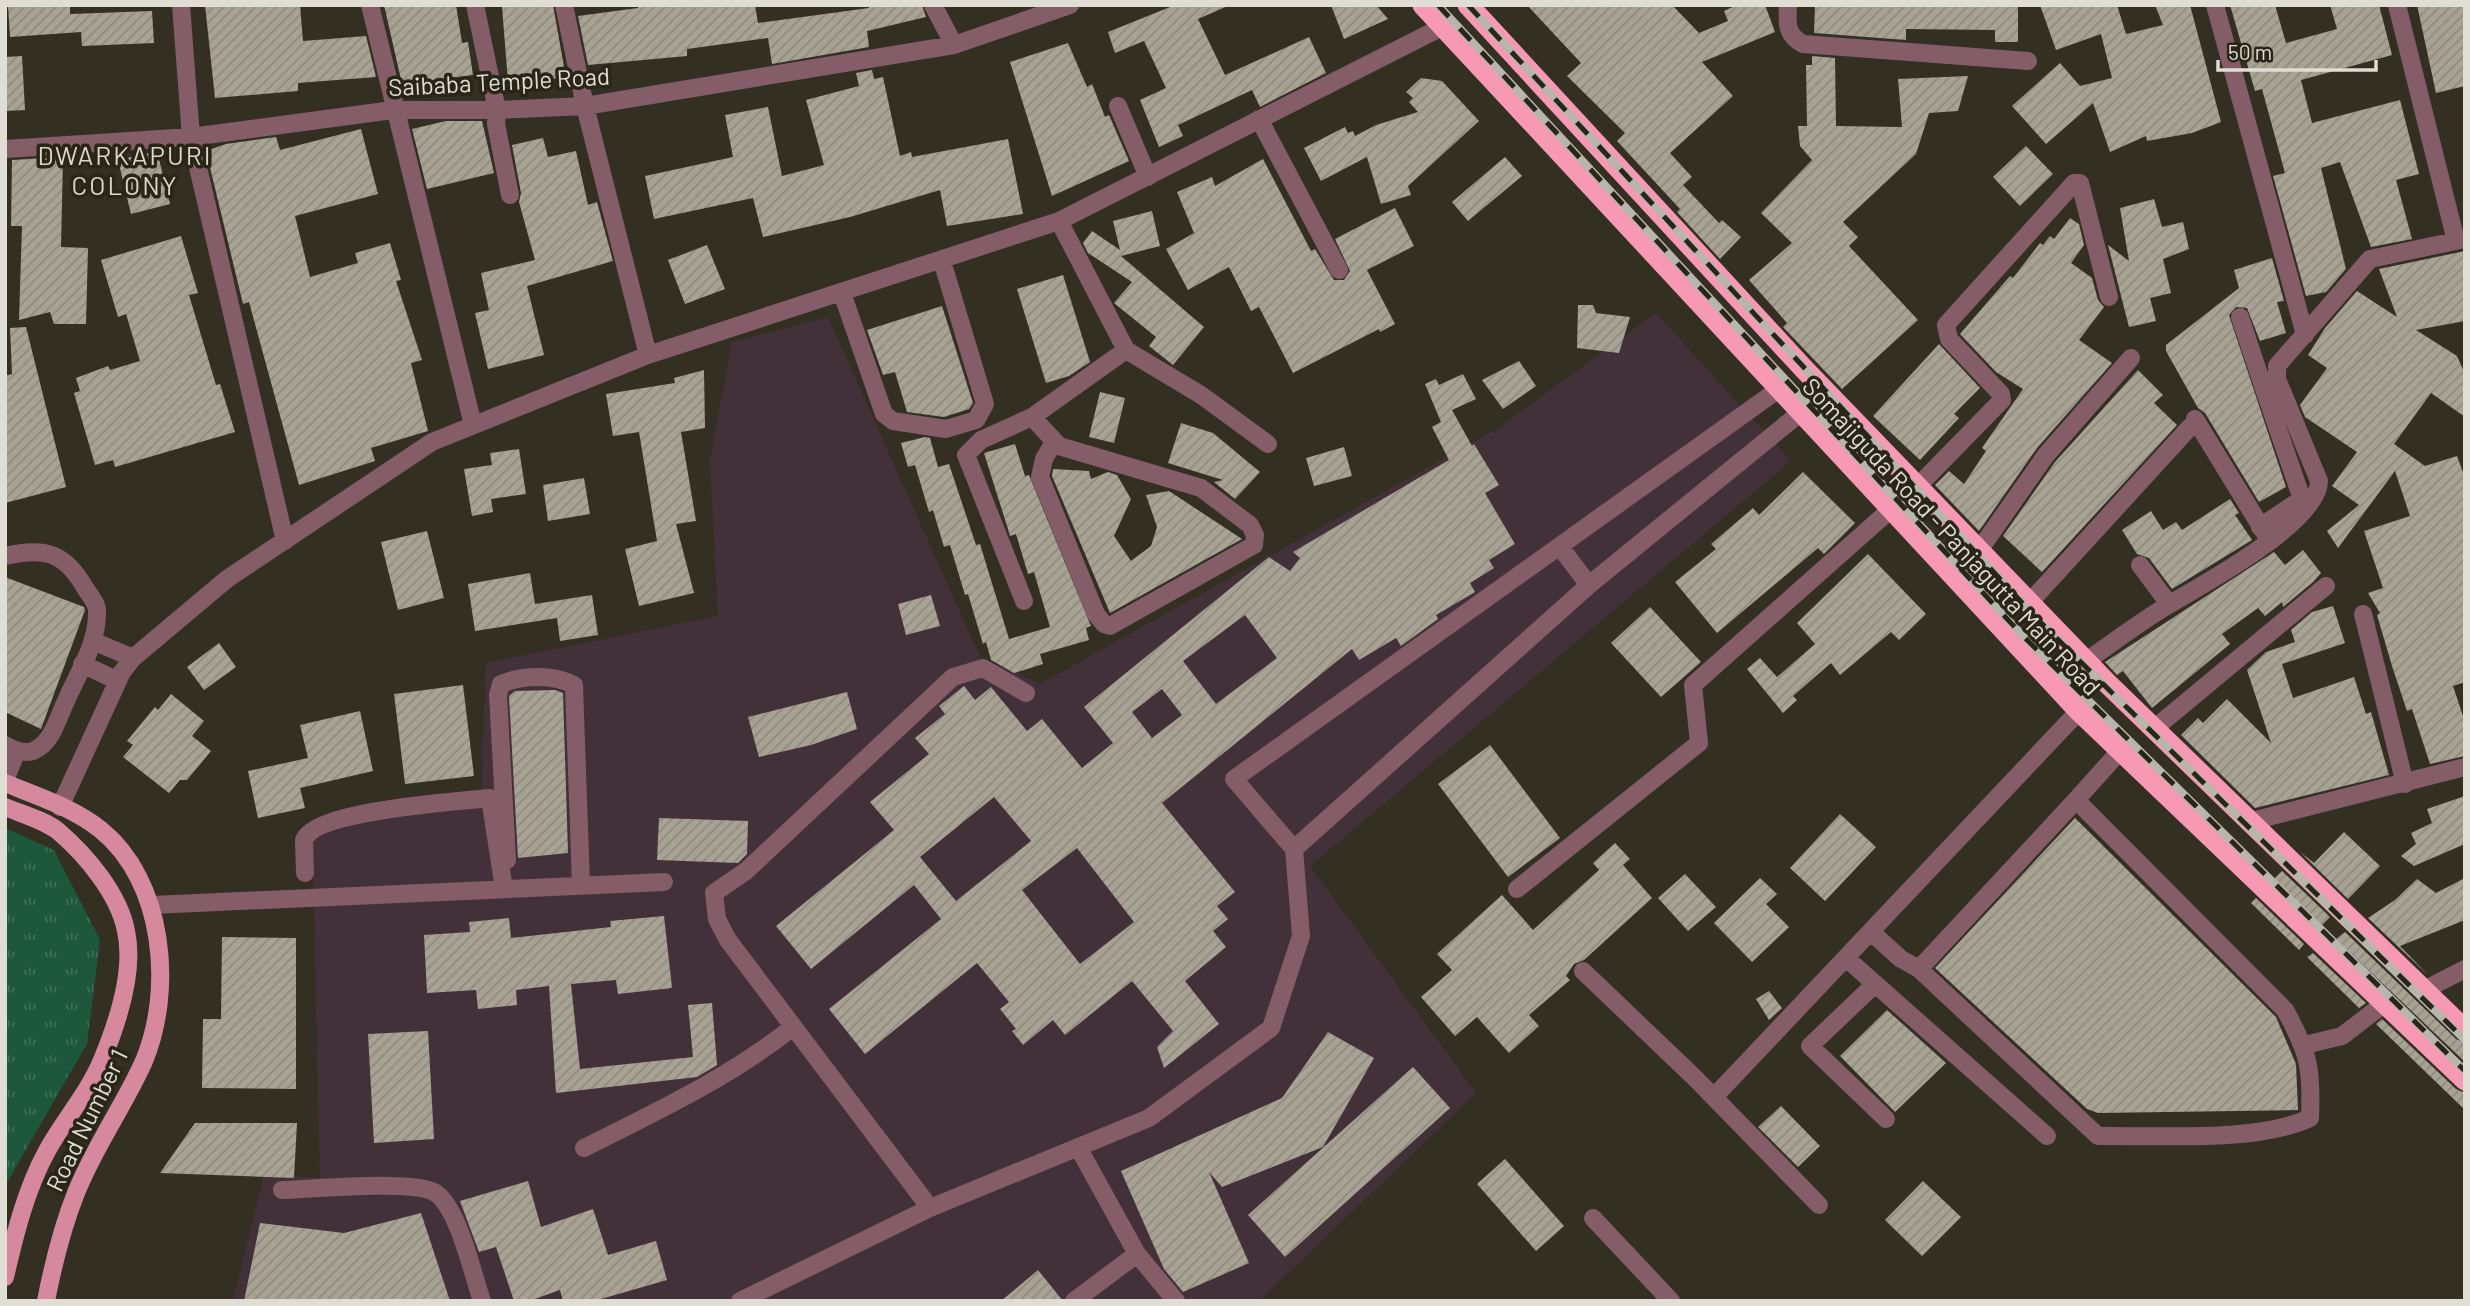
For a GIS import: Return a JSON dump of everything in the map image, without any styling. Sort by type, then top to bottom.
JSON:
[{"type":"highway","name":"Somajiguda Road - Panjagutta Main Road","points":[[1423,5],[2079,711],[2465,1080]]},
{"type":"highway","name":"Somajiguda Road - Panjagutta Main Road","points":[[1468,5],[1804,369],[2086,661],[2465,1030]]},
{"type":"highway","points":[[1910,532],[1936,506]]},
{"type":"main road","name":"Road Number 1","points":[[5,782],[100,829],[123,852],[152,905],[158,940],[159,983],[144,1060],[100,1141],[76,1193],[46,1301]]},
{"type":"main road","name":"Road Number 1","points":[[5,807],[57,830],[103,882],[114,899],[127,931],[127,967],[120,1006],[102,1062],[46,1153],[11,1224],[6,1273]]},
{"type":"street","points":[[181,5],[191,137],[285,541]]},
{"type":"street","points":[[370,5],[393,110],[473,425]]},
{"type":"street","points":[[475,5],[497,110],[496,124],[510,195]]},
{"type":"street","points":[[564,5],[585,106],[648,355]]},
{"type":"street","points":[[933,5],[954,45]]},
{"type":"street","name":"Saibaba Temple Road","points":[[5,149],[191,137],[393,110],[497,110],[585,106],[954,45],[1070,5]]},
{"type":"street","points":[[1788,5],[1787,28],[1792,38],[1803,44],[2028,61]]},
{"type":"street","points":[[2215,5],[2305,335]]},
{"type":"street","points":[[2272,388],[2277,366],[2370,259],[2461,240],[2397,5]]},
{"type":"street","points":[[60,807],[118,681],[133,659],[227,579],[432,442],[648,355],[1059,221],[1441,27]]},
{"type":"street","points":[[1118,106],[1149,177]]},
{"type":"street","points":[[1259,119],[1339,270]]},
{"type":"street","points":[[1917,487],[2001,400],[2001,394],[1950,339],[1946,325],[2074,183],[2080,183],[2109,297]]},
{"type":"street","points":[[1059,221],[1126,350],[1201,395],[1268,444]]},
{"type":"street","points":[[842,293],[884,414],[893,421],[946,429],[976,421],[985,404],[942,261]]},
{"type":"street","points":[[2086,661],[2169,604],[2216,579],[2265,534],[2316,496],[2319,481],[2240,317]]},
{"type":"street","points":[[1024,601],[966,455],[981,440],[1032,417],[1126,350]]},
{"type":"street","points":[[1980,549],[2046,455],[2131,358]]},
{"type":"street","points":[[740,1301],[824,1257],[930,1208],[1149,1118],[1271,1028],[1301,936],[1294,849],[1234,779],[1779,389]]},
{"type":"street","points":[[1294,849],[1590,585],[1800,413]]},
{"type":"street","points":[[1032,417],[1059,446],[1201,488],[1250,525],[1255,535],[1254,545],[1110,625],[1104,624],[1096,614],[1040,477],[1044,459],[1054,442]]},
{"type":"street","points":[[2030,602],[2193,423],[2265,534]]},
{"type":"street","points":[[1517,889],[1699,743],[1693,685],[1890,510]]},
{"type":"street","points":[[1560,547],[1590,585]]},
{"type":"street","points":[[5,556],[26,551],[49,553],[66,561],[76,571],[97,608],[93,641],[48,740],[34,751],[11,748],[5,782]]},
{"type":"street","points":[[2140,565],[2169,604]]},
{"type":"street","points":[[2155,728],[2326,586]]},
{"type":"street","points":[[2363,614],[2405,783]]},
{"type":"street","points":[[93,641],[133,659]]},
{"type":"street","points":[[82,664],[118,681]]},
{"type":"street","points":[[930,1208],[728,940],[717,919],[714,893],[746,871],[953,677],[983,668],[1026,693]]},
{"type":"street","points":[[507,860],[498,695],[500,684],[512,680],[560,678],[574,685],[581,885]]},
{"type":"street","points":[[1714,1097],[2079,711]]},
{"type":"street","points":[[1919,969],[2119,752]]},
{"type":"street","points":[[2252,821],[2465,767]]},
{"type":"street","points":[[305,873],[304,840],[316,826],[349,815],[490,797],[504,889]]},
{"type":"street","points":[[1871,932],[1901,959],[1919,969],[2098,1136],[2203,1135],[2276,1129],[2310,1118],[2309,1064],[2305,1045],[2285,1010],[2076,800]]},
{"type":"street","points":[[152,905],[664,882]]},
{"type":"street","points":[[1846,958],[2047,1136]]},
{"type":"street","points":[[2424,990],[2465,969]]},
{"type":"street","points":[[1583,971],[1714,1097],[1819,1205]]},
{"type":"street","points":[[1875,984],[1810,1046],[1886,1119]]},
{"type":"street","points":[[2305,1045],[2342,1036],[2385,1003]]},
{"type":"street","points":[[584,1148],[716,1081],[755,1057],[793,1027]]},
{"type":"street","points":[[1078,1147],[1137,1254],[1176,1301]]},
{"type":"street","points":[[282,1189],[407,1188],[434,1192],[445,1203],[456,1222],[482,1301]]},
{"type":"street","points":[[1593,1218],[1671,1301]]},
{"type":"street","points":[[1074,1301],[1137,1254]]},
{"type":"shaded area","points":[[1656,313],[1791,461],[1310,866],[1476,1093],[1259,1301],[233,1301],[264,1174],[320,1178],[312,822],[481,801],[486,663],[718,616],[710,460],[732,342],[828,317],[980,657],[1040,684],[1497,429]]},
{"type":"green space","points":[[5,828],[54,850],[100,940],[87,1044],[5,1186]]},
{"type":"building","points":[[8,5],[70,5],[70,14],[152,11],[154,43],[82,46],[81,32],[10,37]]},
{"type":"building","points":[[205,5],[300,5],[303,41],[366,36],[376,77],[298,83],[298,91],[215,98]]},
{"type":"building","points":[[384,5],[456,5],[462,43],[468,42],[473,75],[402,84]]},
{"type":"building","points":[[553,5],[566,78],[508,82],[502,7]]},
{"type":"building","points":[[638,5],[755,5],[758,23],[869,8],[868,5],[922,5],[926,17],[867,31],[869,47],[772,64],[768,38],[687,49],[687,56],[588,65],[578,16],[638,8]]},
{"type":"building","points":[[1175,5],[1230,5],[1198,19],[1225,75],[1309,37],[1326,73],[1260,107],[1252,90],[1178,125],[1183,136],[1159,147],[1140,100],[1166,88],[1144,41],[1115,53],[1108,32]]},
{"type":"building","points":[[1331,5],[1376,5],[1388,19],[1344,39]]},
{"type":"building","points":[[1527,5],[1672,5],[1699,33],[1728,21],[1724,11],[1737,5],[1765,5],[1775,32],[1702,62],[1733,96],[1670,153],[1692,177],[1683,185],[1719,223],[1722,220],[1741,237],[1720,259],[1677,212],[1680,209],[1617,141],[1625,133],[1567,76],[1581,63]]},
{"type":"building","points":[[1815,5],[2018,5],[2018,42],[1995,42],[1995,30],[1906,29],[1906,40],[1814,33]]},
{"type":"building","points":[[2040,5],[2117,5],[2126,34],[2163,25],[2155,5],[2190,5],[2221,122],[2192,133],[2147,141],[2146,136],[2110,152],[2093,103],[2046,144],[2012,106],[2060,63],[2080,86],[2112,78],[2101,34],[2056,50]]},
{"type":"building","points":[[2230,5],[2275,5],[2286,43],[2337,29],[2330,5],[2379,5],[2392,55],[2301,80],[2312,123],[2400,100],[2419,174],[2396,180],[2412,239],[2371,247],[2340,162],[2321,168],[2346,269],[2326,292],[2306,296],[2273,176],[2285,173],[2262,89],[2255,91]]},
{"type":"building","points":[[2417,5],[2465,5],[2465,86],[2436,93]]},
{"type":"building","points":[[1068,43],[1087,87],[1092,84],[1105,117],[1109,115],[1129,161],[1052,196],[1010,62]]},
{"type":"building","points":[[22,56],[25,110],[5,111],[5,57]]},
{"type":"building","points":[[1812,56],[1835,58],[1836,126],[1902,127],[1898,79],[1968,76],[1958,111],[1929,113],[1916,154],[1843,222],[1858,237],[1849,246],[1918,320],[1842,389],[1783,327],[1787,323],[1749,280],[1792,243],[1761,213],[1812,160],[1800,146],[1798,126],[1807,126],[1806,65],[1812,65]]},
{"type":"building","points":[[872,70],[874,79],[883,77],[900,156],[911,152],[912,157],[1008,139],[1023,214],[947,226],[940,190],[850,217],[763,237],[753,198],[654,219],[645,176],[733,157],[725,115],[768,107],[782,176],[824,165],[806,100],[859,86],[856,73]]},
{"type":"building","points":[[1421,78],[1442,81],[1479,121],[1408,186],[1411,195],[1381,204],[1367,157],[1321,181],[1304,148],[1345,127],[1348,133],[1353,131],[1355,136],[1376,125],[1418,112],[1409,102],[1413,98],[1406,92]]},
{"type":"building","points":[[446,121],[482,121],[494,173],[427,189],[412,129]]},
{"type":"building","points":[[361,129],[378,194],[295,216],[310,277],[358,263],[355,253],[390,243],[401,280],[396,281],[422,360],[411,363],[428,431],[371,448],[375,461],[299,485],[249,302],[243,304],[206,151],[226,144],[276,137],[280,150]]},
{"type":"building","points":[[543,138],[548,157],[576,151],[588,205],[597,202],[613,261],[527,286],[544,355],[488,369],[475,313],[489,310],[481,273],[535,260],[519,202],[521,193],[512,145]]},
{"type":"building","points":[[2026,146],[2053,174],[2020,206],[1993,177]]},
{"type":"building","points":[[157,151],[170,204],[131,214],[118,160]]},
{"type":"building","points":[[63,157],[61,247],[88,248],[86,324],[54,324],[50,312],[19,320],[22,226],[11,226],[12,160]]},
{"type":"building","points":[[1505,157],[1522,176],[1468,221],[1452,202]]},
{"type":"building","points":[[1263,159],[1311,251],[1315,249],[1334,280],[1344,280],[1350,271],[1335,239],[1395,208],[1414,246],[1367,270],[1395,324],[1380,332],[1379,329],[1293,373],[1259,307],[1251,311],[1229,267],[1188,290],[1166,249],[1194,233],[1177,192],[1212,177],[1215,186]]},
{"type":"building","points":[[2154,199],[2162,227],[2183,222],[2189,249],[2163,259],[2171,293],[2150,298],[2156,321],[2129,327],[2108,245],[2129,261],[2120,208]]},
{"type":"building","points":[[1152,211],[1160,246],[1121,256],[1204,327],[1173,365],[1149,346],[1156,337],[1114,303],[1132,282],[1088,253],[1083,243],[1092,231],[1120,250],[1113,221]]},
{"type":"building","points":[[2070,218],[2079,224],[2084,245],[2071,263],[2092,278],[2098,300],[2104,307],[2079,340],[2112,363],[2037,448],[1979,531],[1935,485],[1949,471],[1964,484],[1986,451],[1982,448],[2023,389],[1996,372],[1960,334],[2010,276],[2013,278],[2040,243],[2043,245],[2050,236],[2054,239]]},
{"type":"building","points":[[181,236],[198,293],[189,295],[216,385],[220,384],[235,432],[115,467],[113,460],[95,465],[74,393],[80,391],[76,378],[108,366],[110,370],[140,361],[126,314],[118,317],[101,260]]},
{"type":"building","points":[[707,245],[725,289],[685,304],[668,260]]},
{"type":"building","points":[[2465,251],[2465,321],[2416,330],[2457,356],[2465,374],[2465,417],[2431,393],[2394,444],[2425,466],[2457,456],[2465,478],[2465,682],[2453,686],[2465,722],[2465,756],[2430,764],[2412,709],[2407,711],[2392,666],[2377,615],[2380,613],[2368,593],[2383,588],[2364,531],[2410,516],[2395,471],[2338,548],[2327,531],[2359,505],[2332,486],[2357,452],[2305,417],[2300,405],[2327,368],[2308,355],[2325,328],[2357,291],[2397,317],[2379,269]]},
{"type":"building","points":[[2272,258],[2284,301],[2277,302],[2286,333],[2260,341],[2247,308],[2236,307],[2229,315],[2286,487],[2259,502],[2205,413],[2198,408],[2166,351],[2166,345],[2239,288],[2234,270]]},
{"type":"building","points":[[1063,275],[1090,362],[1069,376],[1046,383],[1017,289]]},
{"type":"building","points":[[1578,305],[1593,305],[1596,313],[1630,317],[1619,353],[1577,348]]},
{"type":"building","points":[[942,306],[973,403],[969,409],[944,417],[907,412],[895,372],[883,375],[867,330]]},
{"type":"building","points":[[26,327],[66,487],[5,503],[5,376],[12,374],[10,328]]},
{"type":"building","points":[[1939,344],[1980,388],[1954,414],[1959,418],[1920,460],[1873,416]]},
{"type":"building","points":[[1519,361],[1536,386],[1503,409],[1482,380]]},
{"type":"building","points":[[704,370],[705,428],[681,432],[696,521],[676,524],[694,593],[639,606],[625,549],[657,541],[639,432],[613,436],[606,394],[675,383],[674,378]]},
{"type":"building","points":[[2138,370],[2163,395],[2154,403],[2177,425],[2042,572],[2003,536],[2055,462]]},
{"type":"building","points":[[1463,374],[1476,399],[1452,410],[1472,446],[1474,444],[1499,485],[1485,493],[1515,544],[1489,560],[1494,568],[1470,583],[1475,592],[1436,615],[1438,619],[1401,646],[1396,638],[1359,660],[1352,649],[1162,803],[1235,892],[1217,906],[1228,919],[1213,931],[1226,947],[1185,981],[1219,1024],[1164,1068],[1157,1047],[1173,1031],[1132,981],[1065,1035],[1053,1020],[1023,1045],[1012,1031],[1016,1029],[1000,1009],[1009,1002],[977,963],[865,1054],[829,1009],[941,919],[914,885],[811,969],[776,926],[894,830],[870,802],[929,754],[915,738],[945,714],[939,706],[964,686],[975,700],[991,687],[1027,731],[1042,719],[1082,768],[1113,743],[1084,707],[1269,557],[1290,571],[1300,558],[1293,552],[1449,460],[1432,427],[1441,422],[1425,384],[1436,379],[1439,385]],"holes":[[[1245,615],[1277,658],[1216,704],[1183,661]],[[1162,689],[1182,715],[1152,738],[1132,712]],[[994,797],[1031,841],[956,901],[920,857]],[[1077,848],[1134,922],[1080,964],[1022,890]]]},
{"type":"building","points":[[1100,392],[1125,398],[1114,443],[1089,437]]},
{"type":"building","points":[[1181,423],[1213,433],[1260,472],[1235,499],[1214,482],[1223,480],[1168,463]]},
{"type":"building","points":[[930,438],[938,467],[949,464],[976,545],[980,544],[1009,639],[1050,627],[1034,572],[1028,574],[1016,534],[1010,536],[984,453],[1015,444],[1025,476],[1029,475],[1091,626],[1086,628],[1089,640],[1040,654],[1043,664],[1014,673],[991,660],[986,642],[983,644],[968,594],[965,595],[950,545],[944,547],[933,510],[929,512],[915,465],[908,467],[901,443]]},
{"type":"building","points":[[1344,447],[1352,476],[1314,486],[1306,458]]},
{"type":"building","points":[[519,449],[526,494],[491,499],[493,512],[472,516],[464,469],[492,465],[490,453]]},
{"type":"building","points":[[1053,469],[1089,471],[1091,479],[1108,472],[1117,475],[1131,499],[1114,536],[1131,561],[1151,546],[1157,527],[1146,495],[1169,491],[1242,539],[1110,613],[1052,476]]},
{"type":"building","points":[[1803,472],[1855,523],[1824,554],[1818,548],[1717,633],[1675,582],[1716,549],[1711,544],[1753,508],[1759,515]]},
{"type":"building","points":[[584,478],[590,514],[548,521],[543,485]]},
{"type":"building","points":[[2230,499],[2239,513],[2235,515],[2252,540],[2172,589],[2149,558],[2137,554],[2122,530],[2151,511],[2163,530],[2176,522],[2182,530]]},
{"type":"building","points":[[427,531],[444,598],[398,610],[381,542]]},
{"type":"building","points":[[2303,550],[2321,573],[2313,582],[2283,607],[2282,602],[2265,616],[2258,608],[2222,634],[2230,644],[2152,708],[2123,671],[2117,675],[2105,662],[2274,552],[2285,565]]},
{"type":"building","points":[[1868,554],[1926,614],[1899,640],[1891,632],[1840,675],[1831,663],[1793,696],[1797,700],[1783,713],[1747,669],[1760,658],[1777,677],[1815,644],[1797,623]]},
{"type":"building","points":[[530,573],[535,604],[592,595],[598,635],[560,641],[557,618],[475,631],[468,584]]},
{"type":"building","points":[[5,577],[84,607],[85,610],[41,729],[5,712]]},
{"type":"building","points":[[931,595],[940,626],[906,635],[898,604]]},
{"type":"building","points":[[2333,606],[2345,643],[2282,664],[2293,698],[2354,677],[2366,714],[2371,712],[2389,775],[2255,808],[2181,735],[2198,718],[2203,723],[2227,699],[2271,743],[2247,670],[2266,652],[2295,642],[2291,630],[2312,612]]},
{"type":"building","points":[[1650,607],[1701,662],[1661,697],[1611,643]]},
{"type":"building","points":[[219,643],[236,667],[204,690],[187,667]]},
{"type":"building","points":[[463,685],[474,776],[405,784],[394,694]]},
{"type":"building","points":[[555,690],[563,693],[568,853],[518,858],[509,696],[515,691]]},
{"type":"building","points":[[847,692],[857,729],[811,745],[759,757],[748,717]]},
{"type":"building","points":[[171,694],[204,721],[192,736],[211,751],[187,780],[180,780],[169,793],[123,757],[133,745],[127,741],[155,707],[158,710]]},
{"type":"building","points":[[360,711],[373,771],[300,788],[305,808],[258,818],[248,771],[308,758],[300,725]]},
{"type":"building","points":[[1490,745],[1560,838],[1508,877],[1438,784]]},
{"type":"building","points":[[2465,796],[2465,844],[2414,866],[2401,856],[2416,844],[2411,833],[2432,823],[2427,809]]},
{"type":"building","points":[[1840,814],[1876,847],[1825,901],[1790,868]]},
{"type":"building","points":[[659,818],[748,821],[747,854],[738,863],[657,860]]},
{"type":"building","points":[[2075,818],[2276,1017],[2296,1064],[2298,1110],[2098,1113],[2087,1109],[1935,968]]},
{"type":"building","points":[[2344,832],[2380,866],[2348,899],[2300,852],[2314,863]]},
{"type":"building","points":[[1615,843],[1630,859],[1623,865],[1652,898],[1584,960],[1574,964],[1566,976],[1570,980],[1529,1015],[1539,1026],[1509,1053],[1477,1017],[1455,1036],[1421,997],[1452,970],[1437,954],[1502,895],[1533,930],[1599,870],[1593,863]]},
{"type":"building","points":[[2282,871],[2330,917],[2322,925],[2274,879]]},
{"type":"building","points":[[1685,874],[1716,907],[1688,931],[1658,898]]},
{"type":"building","points":[[1760,878],[1777,894],[1766,904],[1789,927],[1752,962],[1714,923]]},
{"type":"building","points":[[2465,878],[2465,920],[2400,946],[2428,975],[2368,918],[2395,900],[2417,879],[2436,893]]},
{"type":"building","points":[[2256,898],[2304,944],[2299,950],[2251,903]]},
{"type":"building","points":[[664,916],[672,988],[618,994],[616,980],[571,984],[580,1069],[693,1057],[688,1005],[712,1003],[717,1065],[697,1077],[556,1093],[549,986],[516,990],[517,1005],[478,1009],[476,990],[427,993],[424,935],[470,932],[469,922],[509,918],[511,938],[611,927],[610,921]]},
{"type":"building","points":[[2345,932],[2456,1039],[2465,1043],[2465,1062],[2336,939]]},
{"type":"building","points":[[222,937],[296,938],[296,1089],[202,1088],[203,1019],[221,1019]]},
{"type":"building","points":[[2313,953],[2366,1003],[2359,1008],[2307,957]]},
{"type":"building","points":[[1769,991],[1782,1008],[1769,1020],[1756,999]]},
{"type":"building","points":[[1887,1010],[1946,1063],[1895,1112],[1840,1056]]},
{"type":"building","points":[[2382,1019],[2456,1089],[2465,1093],[2465,1110],[2376,1024]]},
{"type":"building","points":[[428,1031],[434,1139],[374,1143],[368,1034]]},
{"type":"building","points":[[1328,1032],[1374,1058],[1323,1147],[1222,1187],[1209,1172],[1249,1263],[1183,1292],[1164,1269],[1121,1171],[1282,1098]]},
{"type":"building","points":[[1413,1067],[1450,1108],[1285,1257],[1248,1215]]},
{"type":"building","points":[[1781,1106],[1820,1146],[1798,1167],[1758,1127]]},
{"type":"building","points":[[195,1123],[297,1123],[294,1178],[160,1173]]},
{"type":"building","points":[[1505,1159],[1564,1226],[1536,1251],[1477,1184]]},
{"type":"building","points":[[528,1181],[541,1227],[593,1209],[608,1255],[656,1241],[667,1280],[594,1301],[563,1301],[560,1290],[529,1301],[514,1301],[496,1247],[479,1252],[460,1201]]},
{"type":"building","points":[[1923,1181],[1961,1217],[1922,1256],[1885,1220]]},
{"type":"building","points":[[421,1213],[450,1301],[244,1301],[260,1223],[344,1233]]},
{"type":"building","points":[[1038,1270],[1063,1301],[1001,1301]]},
{"type":"railway","points":[[1438,5],[2023,636],[2465,1071]]},
{"type":"railway","points":[[1468,5],[2038,620],[2465,1040]]},
{"type":"district","name":"DWARKAPURI COLONY","points":[[125,169]]}]
